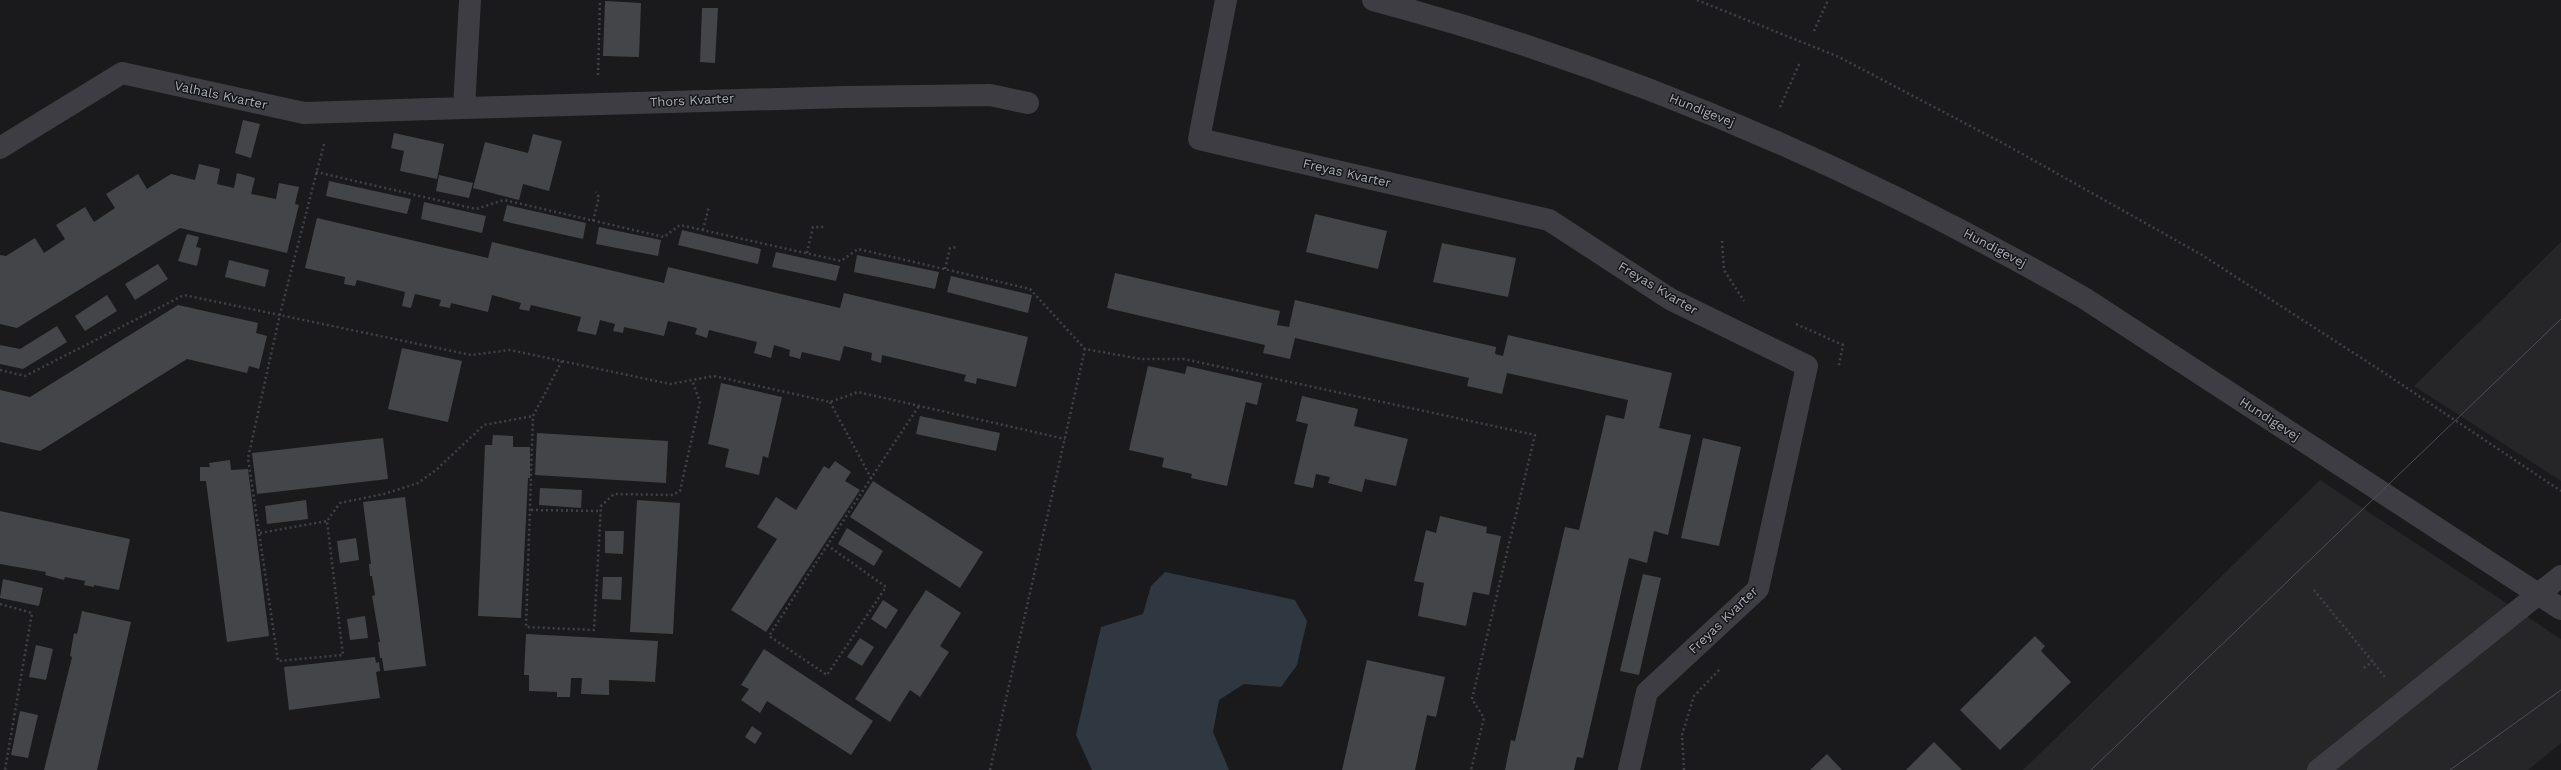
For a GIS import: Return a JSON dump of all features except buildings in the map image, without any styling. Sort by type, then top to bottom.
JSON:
[{"type":"street","points":[[464,108],[470,0]]},
{"type":"street","name":"Freyas Kvarter","points":[[1226,0],[1199,139],[1549,220],[1670,299],[1807,366],[1758,589],[1646,692],[1629,770]]},
{"type":"street","name":"Hundigevej","points":[[1372,0],[1502,37],[1577,62],[1699,108],[1820,160],[1936,217],[2077,294],[2561,610]]},
{"type":"street","name":"Valhals Kvarter","points":[[0,148],[122,73],[304,113],[464,108]]},
{"type":"street","name":"Thors Kvarter","points":[[464,108],[598,105],[728,98],[982,95],[1028,103]]},
{"type":"street","points":[[2318,770],[2561,576]]},
{"type":"path","points":[[598,105],[600,0]]},
{"type":"path","points":[[1697,0],[1838,57],[2010,147],[2202,255],[2380,370],[2561,491]]},
{"type":"path","points":[[1814,31],[1828,0]]},
{"type":"path","points":[[1780,107],[1800,62]]},
{"type":"path","points":[[332,112],[280,314],[248,458],[278,661],[343,655],[327,521],[340,503],[384,494],[418,483],[436,470],[484,425],[533,416]]},
{"type":"path","points":[[316,172],[476,209],[504,200],[664,238],[680,225],[841,261],[858,249],[1030,289],[1085,349],[1141,359],[1184,359],[1535,435],[1472,699],[1484,718],[1471,770]]},
{"type":"path","points":[[593,221],[599,197],[596,192]]},
{"type":"path","points":[[703,230],[709,206]]},
{"type":"path","points":[[807,253],[813,226],[824,226]]},
{"type":"path","points":[[945,269],[950,248],[957,247]]},
{"type":"path","points":[[0,370],[25,376],[184,295],[471,355],[510,350],[670,384],[714,376],[830,402],[858,392],[1065,439]]},
{"type":"path","points":[[990,770],[1085,349]]},
{"type":"path","points":[[562,361],[533,416],[526,627],[594,630],[601,506],[614,494],[673,495],[680,491],[700,402],[692,380]]},
{"type":"path","points":[[830,402],[871,478]]},
{"type":"path","points":[[827,545],[886,587],[827,675],[769,636],[827,545],[919,406]]},
{"type":"path","points":[[531,510],[600,511]]},
{"type":"path","points":[[260,533],[327,521]]},
{"type":"path","points":[[2314,590],[2405,700]]},
{"type":"path","points":[[0,604],[32,613],[5,770]]},
{"type":"path","points":[[2364,668],[2373,661]]},
{"type":"shaded area","points":[[2561,242],[2561,481],[2414,386]]},
{"type":"shaded area","points":[[2320,480],[2561,639],[2561,743],[2528,770],[2023,770]]},
{"type":"shaded area","points":[[1165,572],[1295,600],[1307,621],[1297,665],[1281,687],[1244,684],[1219,700],[1213,732],[1229,770],[1092,770],[1076,735],[1101,627],[1143,614],[1151,586]]},
{"type":"tram line","points":[[2091,770],[2561,319]]},
{"type":"tram line","points":[[2450,770],[2561,690]]}]
